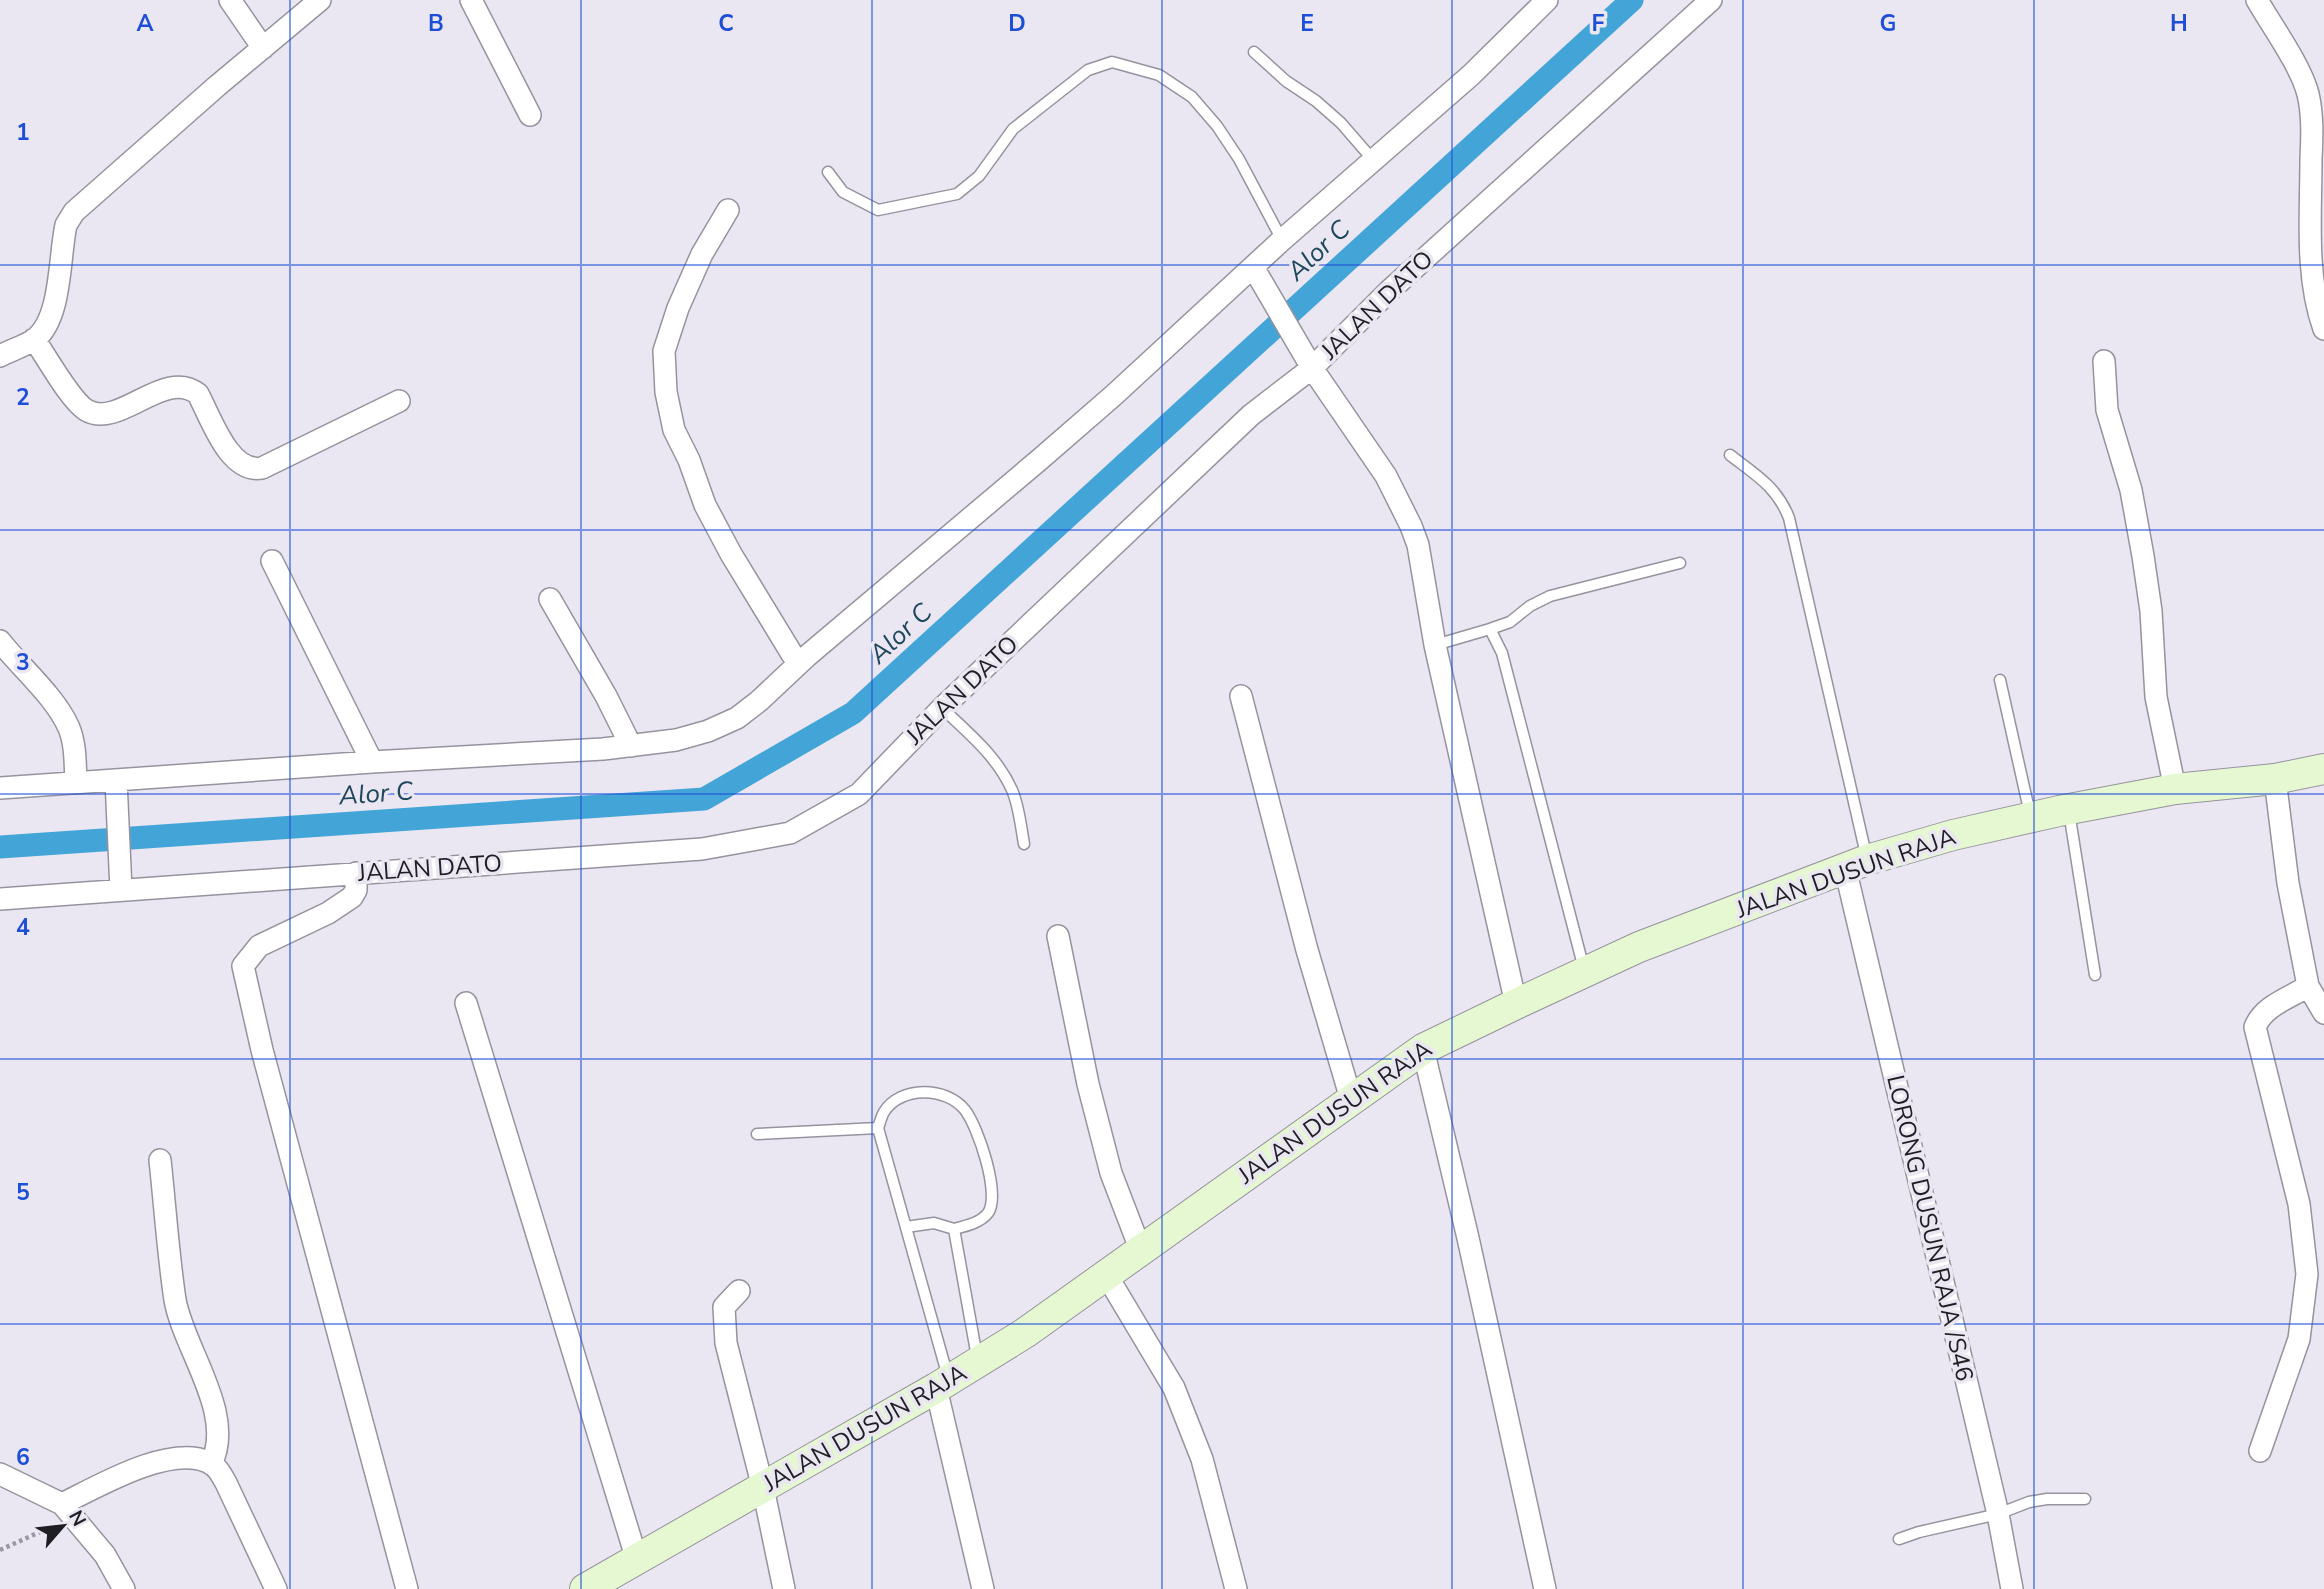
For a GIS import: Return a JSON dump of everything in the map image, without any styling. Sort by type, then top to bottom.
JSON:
[{"type":"main road","name":"JALAN DUSUN RAJA","points":[[585,1589],[942,1384],[1025,1333],[1423,1049],[1516,1004],[1652,942],[1856,864],[1954,835],[2068,809],[2175,789],[2275,779],[2324,769]]},
{"type":"street","points":[[230,0],[263,48]]},
{"type":"street","points":[[0,356],[34,339],[45,328],[53,313],[62,240],[66,225],[74,212],[320,0]]},
{"type":"street","points":[[471,0],[530,115]]},
{"type":"street","points":[[0,788],[76,783],[116,785],[372,762],[631,746],[676,740],[708,731],[737,718],[1256,272],[1282,240],[1471,75],[1547,0]]},
{"type":"street","name":"JALAN DATO","points":[[0,899],[121,888],[702,849],[790,833],[859,794],[942,708],[1251,415],[1310,365],[1711,0]]},
{"type":"street","points":[[2257,0],[2308,93],[2312,119],[2317,261],[2315,295],[2324,330]]},
{"type":"street","points":[[728,210],[702,254],[664,351],[666,392],[674,430],[689,460],[705,505],[731,554],[798,664]]},
{"type":"street","points":[[1256,272],[1310,365],[1386,476],[1418,545],[1436,645],[1516,1004]]},
{"type":"street","points":[[34,339],[78,404],[92,413],[108,413],[172,387],[186,386],[192,389],[198,394],[234,459],[255,469],[399,401]]},
{"type":"street","points":[[2104,361],[2107,410],[2130,490],[2143,556],[2151,611],[2156,697],[2175,789]]},
{"type":"street","points":[[272,561],[372,762]]},
{"type":"street","points":[[550,599],[606,696],[631,746]]},
{"type":"street","points":[[0,640],[59,710],[69,729],[74,750],[76,783]]},
{"type":"street","points":[[1241,696],[1307,950],[1351,1099]]},
{"type":"street","points":[[2275,779],[2288,883],[2308,986],[2324,1013]]},
{"type":"street","points":[[116,785],[121,888]]},
{"type":"street","name":"LORONG DUSUN RAJA /S46","points":[[1856,864],[2012,1589]]},
{"type":"street","points":[[356,873],[356,890],[352,897],[328,913],[259,946],[243,966],[262,1050],[407,1589]]},
{"type":"street","points":[[1059,936],[1088,1084],[1108,1162],[1123,1209],[1141,1251]]},
{"type":"street","points":[[2260,1451],[2299,1339],[2307,1274],[2299,1204],[2255,1027],[2259,1017],[2267,1009],[2308,986]]},
{"type":"street","points":[[466,1003],[637,1560]]},
{"type":"street","points":[[1423,1049],[1545,1589]]},
{"type":"street","points":[[160,1160],[176,1303],[215,1410],[218,1451],[211,1464]]},
{"type":"street","points":[[1107,1276],[1174,1388],[1202,1459],[1236,1589]]},
{"type":"street","points":[[739,1292],[724,1307],[726,1343],[763,1488],[784,1589]]},
{"type":"street","points":[[942,1384],[983,1589]]},
{"type":"street","points":[[68,1510],[128,1471],[151,1463],[193,1458],[211,1464],[226,1483],[276,1589]]},
{"type":"street","points":[[0,1474],[68,1510],[105,1555],[124,1589]]},
{"type":"lane","points":[[1254,52],[1286,81],[1333,116],[1374,161]]},
{"type":"lane","points":[[828,172],[842,192],[878,210],[957,194],[979,176],[1013,129],[1088,70],[1112,62],[1159,75],[1192,97],[1217,126],[1239,159],[1282,240]]},
{"type":"lane","points":[[1730,455],[1770,486],[1782,500],[1789,518],[1856,864]]},
{"type":"lane","points":[[1436,645],[1510,622],[1530,606],[1550,596],[1680,563]]},
{"type":"lane","points":[[1490,629],[1502,653],[1584,972]]},
{"type":"lane","points":[[2000,680],[2031,817]]},
{"type":"lane","points":[[942,708],[986,750],[1001,770],[1013,793],[1024,844]]},
{"type":"lane","points":[[2068,809],[2095,975]]},
{"type":"lane","points":[[906,1227],[934,1223],[954,1229],[983,1218],[992,1204],[986,1164],[976,1130],[964,1108],[948,1097],[916,1092],[900,1098],[883,1114],[878,1128],[906,1227],[942,1384]]},
{"type":"lane","points":[[757,1134],[878,1128]]},
{"type":"lane","points":[[954,1229],[978,1362]]},
{"type":"lane","points":[[1899,1539],[1998,1514],[2029,1502],[2085,1499]]},
{"type":"path","points":[[0,1550],[68,1510]]},
{"type":"waterway","name":"Alor C","points":[[0,847],[704,799],[853,713],[1632,0]]}]
